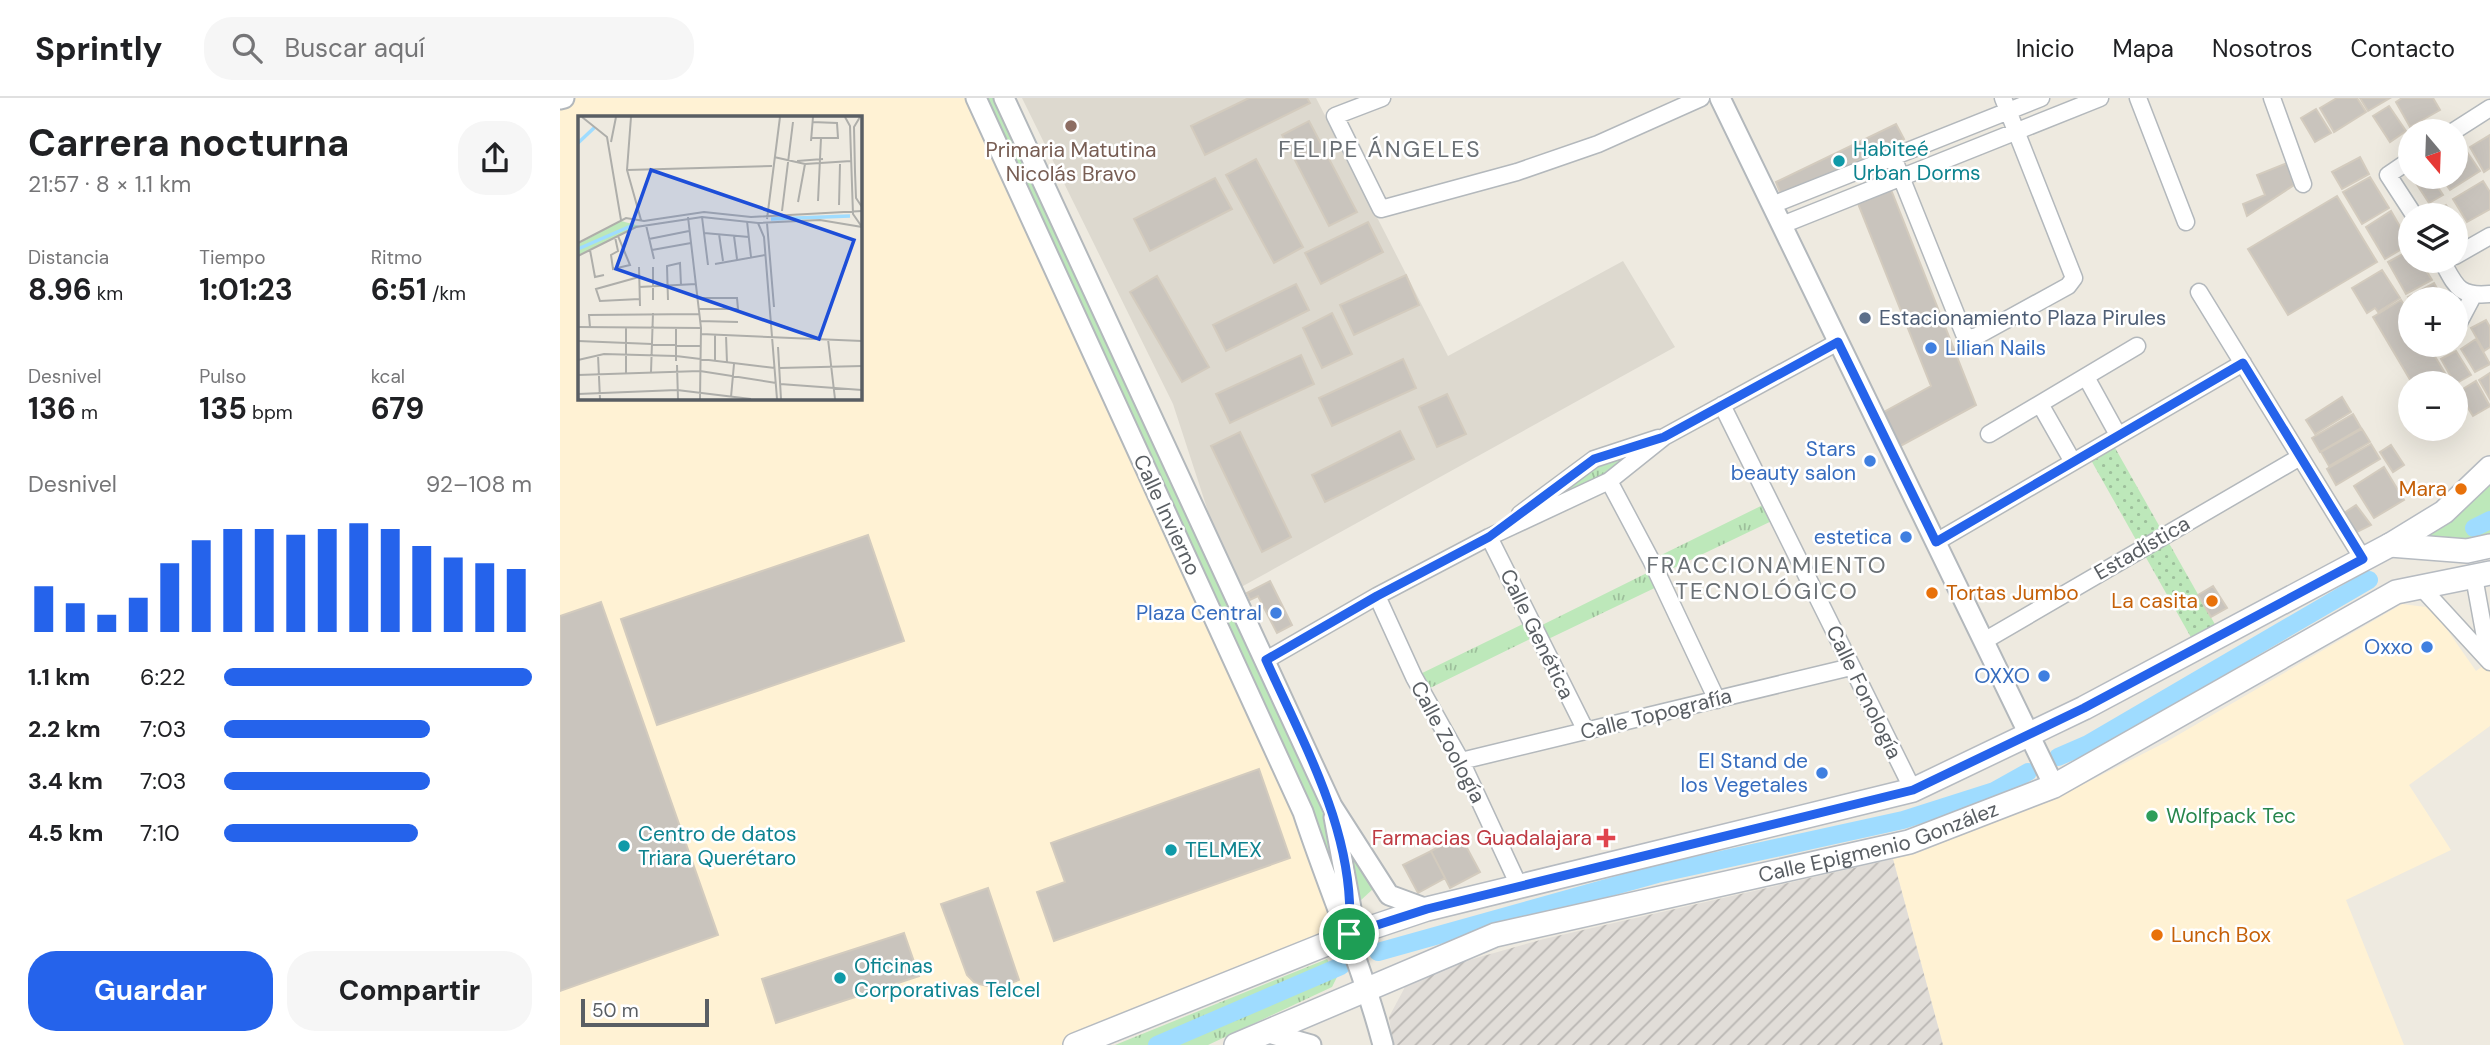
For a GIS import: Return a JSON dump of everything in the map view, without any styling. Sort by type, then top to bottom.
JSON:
[{"type":"main road","name":"Calle Epigmenio González","points":[[1075,1045],[1427,909],[1913,790],[2030,735],[2390,545],[2444,512],[2490,468]]},
{"type":"main road","points":[[2390,545],[2467,551],[2490,547]]},
{"type":"main road","name":"Calle Epigmenio González","points":[[1236,1045],[1367,985],[1495,935],[1909,842],[2054,786],[2396,592],[2482,575]]},
{"type":"street","name":"Calle Invierno","points":[[976,98],[1303,812],[1327,887],[1367,985],[1383,1045]]},
{"type":"street","name":"Calle Invierno","points":[[1004,98],[1332,806]]},
{"type":"street","points":[[1382,98],[1335,116],[1381,209],[1517,172],[1598,144],[1701,98]]},
{"type":"street","points":[[1720,98],[2054,786]]},
{"type":"street","points":[[1772,205],[1893,157],[2006,104],[2041,98]]},
{"type":"street","points":[[1782,225],[2100,98]]},
{"type":"street","points":[[2138,98],[2186,222]]},
{"type":"street","points":[[2273,99],[2303,184]]},
{"type":"street","points":[[1893,157],[1964,334],[1970,338],[1978,336],[2068,286],[2074,278],[2074,271],[2006,104]]},
{"type":"street","points":[[2468,122],[2490,108]]},
{"type":"street","points":[[2398,168],[2388,175],[2406,203]]},
{"type":"street","points":[[2468,248],[2490,236]]},
{"type":"street","points":[[2452,273],[2456,285],[2473,296],[2490,294]]},
{"type":"street","points":[[2199,292],[2363,559]]},
{"type":"street","points":[[2468,305],[2473,296]]},
{"type":"street","points":[[1266,660],[1377,596],[1489,537],[1609,481],[1664,437],[1838,342]]},
{"type":"street","points":[[1989,435],[2137,346]]},
{"type":"street","points":[[1936,542],[2243,363]]},
{"type":"street","points":[[2086,377],[2118,435]]},
{"type":"street","points":[[2040,404],[2073,462]]},
{"type":"street","name":"Calle Fonología","points":[[1722,405],[1913,790]]},
{"type":"street","points":[[1489,537],[1594,459],[1664,437]]},
{"type":"street","name":"Estadística","points":[[1984,641],[2300,457]]},
{"type":"street","points":[[1609,481],[1651,560],[1717,699]]},
{"type":"street","name":"Calle Genética","points":[[1489,537],[1586,731]]},
{"type":"street","points":[[2482,575],[2490,661]]},
{"type":"street","points":[[2421,587],[2490,661]]},
{"type":"street","name":"Calle Zoología","points":[[1377,596],[1414,677],[1461,761],[1520,888]]},
{"type":"street","name":"Calle Topografía","points":[[1461,761],[1851,667]]},
{"type":"street","points":[[1332,806],[1350,898],[1350,938]]},
{"type":"street","points":[[1332,806],[1389,895],[1427,909]]},
{"type":"street","points":[[1265,1032],[1311,1045]]},
{"type":"shaded area","points":[[976,98],[1349,935],[1075,1045],[560,1045],[560,99]]},
{"type":"shaded area","points":[[1022,98],[1316,98],[1448,356],[1623,261],[1675,347],[1234,591],[1173,404]]},
{"type":"shaded area","points":[[2402,604],[2426,607],[2439,618],[2476,671],[2490,661],[2490,726],[2409,785],[2451,850],[2346,900],[2404,1045],[1943,1045],[1893,859],[1915,854],[2076,788],[2166,742]]},
{"type":"shaded area","points":[[1893,859],[1943,1045],[1393,1045],[1389,1017],[1405,987],[1462,962],[1544,939]]},
{"type":"green space","points":[[983,98],[996,98],[1326,808],[1341,889]]},
{"type":"green space","points":[[2110,439],[2221,635],[2197,648],[2087,453]]},
{"type":"green space","points":[[1643,448],[1608,480],[1560,495],[1594,463]]},
{"type":"green space","points":[[2490,482],[2490,538],[2420,538]]},
{"type":"green space","points":[[1769,502],[1778,518],[1659,575],[1663,584],[1540,643],[1536,636],[1422,692],[1414,677],[1529,621],[1534,629],[1655,569],[1651,560]]},
{"type":"green space","points":[[1337,819],[1374,888],[1360,901]]},
{"type":"green space","points":[[1327,959],[1337,977],[1332,987],[1208,1045],[1115,1045]]},
{"type":"building","points":[[1249,98],[1307,98],[1310,103],[1205,155],[1191,126]]},
{"type":"building","points":[[2337,98],[2357,98],[2366,112],[2334,132],[2320,108]]},
{"type":"building","points":[[2360,98],[2390,98],[2368,111]]},
{"type":"building","points":[[2402,98],[2433,98],[2440,110],[2424,119],[2406,119],[2396,102]]},
{"type":"building","points":[[2389,106],[2398,119],[2398,136],[2390,142],[2373,116]]},
{"type":"building","points":[[2316,109],[2331,133],[2315,142],[2301,118]]},
{"type":"building","points":[[1309,121],[1357,212],[1329,226],[1282,135]]},
{"type":"building","name":"Habiteé Urban Dorms","points":[[1896,124],[1904,139],[1782,197],[1776,182]]},
{"type":"building","points":[[2490,135],[2490,168],[2484,172],[2470,147]]},
{"type":"building","points":[[2468,153],[2480,171],[2468,179]]},
{"type":"building","points":[[2360,157],[2369,174],[2342,189],[2332,172]]},
{"type":"building","points":[[1256,159],[1303,247],[1274,263],[1226,175]]},
{"type":"building","points":[[2287,163],[2294,185],[2247,216],[2243,204],[2265,195],[2257,175]]},
{"type":"building","points":[[2370,177],[2389,208],[2362,224],[2343,192]]},
{"type":"building","points":[[1215,178],[1232,209],[1150,251],[1134,219]]},
{"type":"building","points":[[2483,181],[2490,192],[2490,209],[2468,221],[2468,203],[2455,203],[2453,199]]},
{"type":"building","points":[[1888,182],[1976,405],[1891,451],[1875,417],[1931,386],[1855,196]]},
{"type":"building","points":[[2420,189],[2439,189],[2443,195],[2429,203]]},
{"type":"building","points":[[2337,196],[2377,262],[2288,315],[2248,249]]},
{"type":"building","points":[[2391,211],[2398,223],[2398,251],[2385,259],[2366,227]]},
{"type":"building","points":[[1368,222],[1383,252],[1321,284],[1305,253]]},
{"type":"building","points":[[2398,257],[2398,273],[2428,273],[2432,280],[2419,287],[2402,287],[2388,262]]},
{"type":"building","points":[[2382,270],[2398,295],[2398,299],[2378,312],[2375,308],[2367,313],[2352,288]]},
{"type":"building","points":[[1406,275],[1419,305],[1354,335],[1340,305]]},
{"type":"building","points":[[1157,276],[1209,367],[1182,382],[1130,292]]},
{"type":"building","points":[[1296,284],[1309,310],[1226,351],[1213,325]]},
{"type":"building","points":[[2398,302],[2398,357],[2435,357],[2444,371],[2405,371],[2373,317]]},
{"type":"building","points":[[1332,313],[1352,354],[1322,368],[1303,328]]},
{"type":"building","points":[[2486,320],[2490,327],[2490,347],[2484,351],[2471,328]]},
{"type":"building","points":[[2476,339],[2490,364],[2475,372],[2466,357],[2468,357],[2468,344]]},
{"type":"building","points":[[1301,355],[1314,384],[1230,423],[1216,394]]},
{"type":"building","points":[[2460,357],[2471,375],[2468,377],[2468,371],[2448,371],[2441,359]]},
{"type":"building","points":[[1403,359],[1416,388],[1332,426],[1319,398]]},
{"type":"building","points":[[2490,373],[2490,399],[2479,380]]},
{"type":"building","points":[[2476,381],[2490,406],[2473,416],[2468,408],[2468,386]]},
{"type":"building","points":[[1447,394],[1466,434],[1437,447],[1419,407]]},
{"type":"building","points":[[2342,397],[2351,412],[2315,434],[2306,420]]},
{"type":"building","points":[[2353,414],[2361,428],[2320,452],[2312,438]]},
{"type":"building","points":[[2362,429],[2370,442],[2329,466],[2321,452]]},
{"type":"building","points":[[1400,431],[1414,459],[1325,502],[1312,475]]},
{"type":"building","points":[[1240,432],[1291,537],[1262,552],[1211,446]]},
{"type":"building","points":[[2371,444],[2380,459],[2336,485],[2327,469]]},
{"type":"building","points":[[2391,445],[2404,465],[2393,472],[2380,452]]},
{"type":"building","points":[[2384,467],[2404,500],[2374,518],[2354,486]]},
{"type":"building","points":[[2356,505],[2371,525],[2355,533],[2344,513]]},
{"type":"building","points":[[868,535],[904,641],[657,725],[621,619]]},
{"type":"building","name":"Plaza Central","points":[[1270,581],[1292,625],[1277,633],[1258,596],[1250,600],[1247,593]]},
{"type":"building","name":"La casita","points":[[2213,586],[2227,608],[2211,617],[2198,595]]},
{"type":"building","name":"Centro de datos Triara Querétaro","points":[[601,602],[718,935],[560,991],[560,616]]},
{"type":"building","name":"TELMEX","points":[[1259,769],[1290,858],[1054,941],[1037,892],[1065,882],[1051,843]]},
{"type":"building","points":[[1460,835],[1480,872],[1450,888],[1431,851]]},
{"type":"building","points":[[1431,851],[1445,878],[1418,893],[1403,865]]},
{"type":"building","points":[[988,888],[1019,980],[996,988],[975,983],[967,975],[941,904]]},
{"type":"building","name":"Oficinas Corporativas Telcel","points":[[904,933],[919,976],[776,1023],[762,979]]},
{"type":"waterway","points":[[2474,528],[2490,520]]},
{"type":"waterway","points":[[2058,757],[2088,744],[2369,580]]},
{"type":"waterway","points":[[1378,952],[1657,874],[1903,820],[1994,791],[2028,772]]},
{"type":"waterway","points":[[1157,1045],[1341,966]]},
{"type":"place","name":"Primaria Matutina Nicolás Bravo","points":[[1071,126]]},
{"type":"place","name":"Habiteé Urban Dorms","points":[[1839,161]]},
{"type":"place","name":"Estacionamiento Plaza Pirules","points":[[1865,318]]},
{"type":"place","name":"Lilian Nails","points":[[1931,348]]},
{"type":"place","name":"Stars beauty salon","points":[[1870,461]]},
{"type":"place","name":"Mara","points":[[2461,489]]},
{"type":"place","name":"estetica","points":[[1906,537]]},
{"type":"place","name":"Tortas Jumbo","points":[[1932,593]]},
{"type":"place","name":"La casita","points":[[2212,601]]},
{"type":"place","name":"Plaza Central","points":[[1276,613]]},
{"type":"place","name":"Oxxo","points":[[2427,647]]},
{"type":"place","name":"OXXO","points":[[2044,676]]},
{"type":"place","name":"El Stand de los Vegetales","points":[[1822,773]]},
{"type":"place","name":"Wolfpack Tec","points":[[2152,816]]},
{"type":"place","name":"Farmacias Guadalajara","points":[[1606,838]]},
{"type":"place","name":"Centro de datos Triara Querétaro","points":[[624,846]]},
{"type":"place","name":"TELMEX","points":[[1171,850]]},
{"type":"place","name":"Lunch Box","points":[[2157,935]]},
{"type":"place","name":"Oficinas Corporativas Telcel","points":[[840,978]]},
{"type":"district","name":"FELIPE ÁNGELES","points":[[1380,149]]},
{"type":"district","name":"FRACCIONAMIENTO TECNOLÓGICO","points":[[1767,578]]},
{"type":"route","points":[[1838,342],[1936,542],[2243,363],[2363,559],[2084,708],[1913,790],[1427,909],[1349,934],[1351,908],[1332,806],[1266,660],[1377,596],[1489,537],[1594,459],[1664,437],[1838,342]]}]
